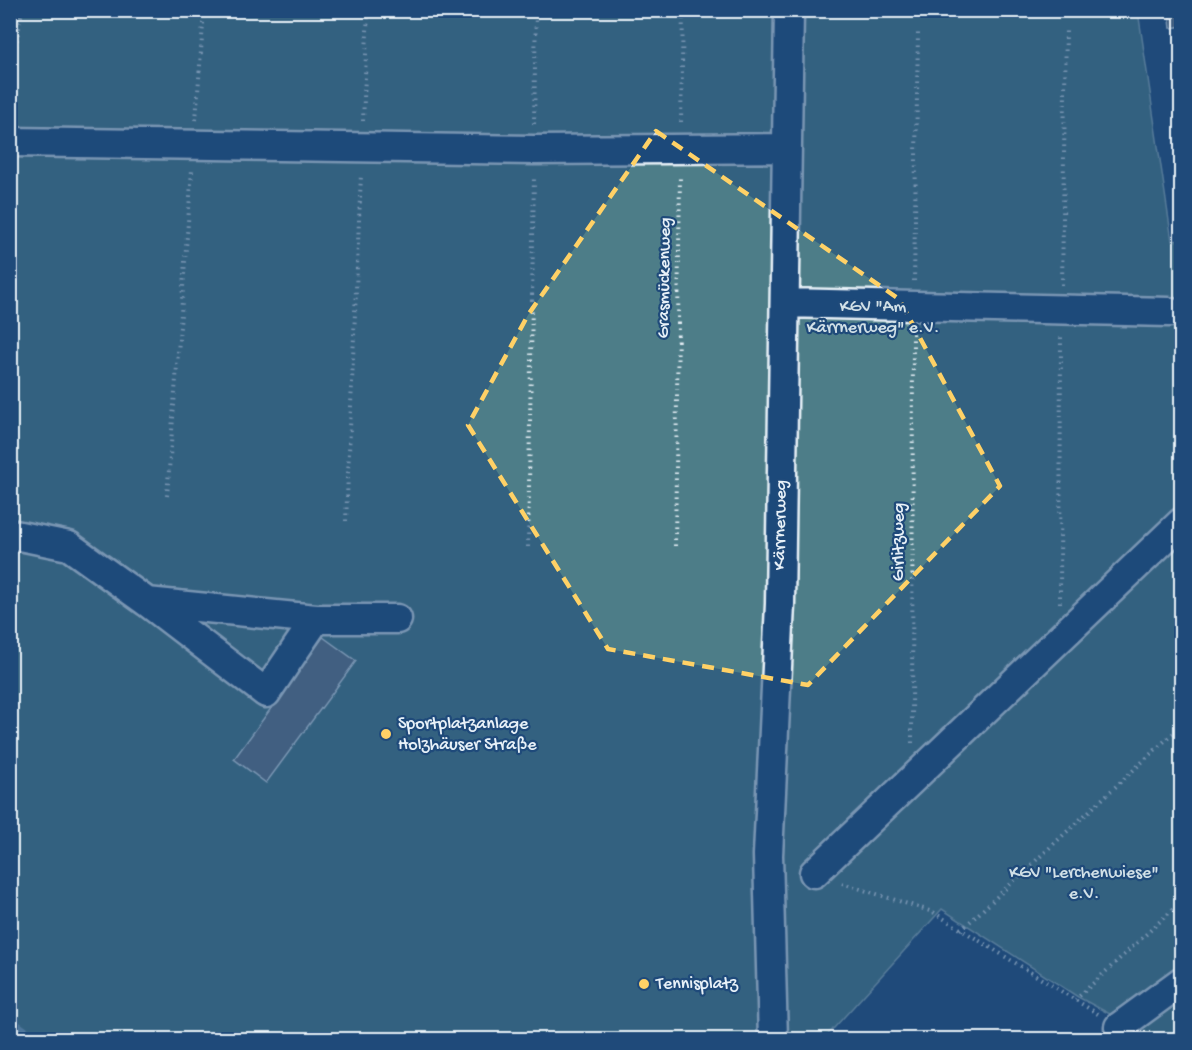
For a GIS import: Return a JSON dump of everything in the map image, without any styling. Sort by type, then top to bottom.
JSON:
[{"type":"street","name":"Kärrnerweg","points":[[773,1040],[768,855],[780,604],[789,10]]},
{"type":"street","points":[[10,142],[194,147],[534,150],[787,148]]},
{"type":"street","points":[[784,303],[1169,312]]},
{"type":"street","points":[[814,873],[1182,522]]},
{"type":"street","points":[[10,534],[69,546],[266,693],[316,619]]},
{"type":"street","points":[[147,602],[316,619],[398,619]]},
{"type":"street","points":[[1119,1027],[1182,981]]},
{"type":"path","points":[[10,82],[22,10]]},
{"type":"path","points":[[167,496],[204,10]]},
{"type":"path","points":[[346,520],[368,10]]},
{"type":"path","points":[[528,547],[536,10]]},
{"type":"path","name":"Grasmückenweg","points":[[675,546],[683,10]]},
{"type":"path","name":"Girlitzweg","points":[[912,778],[914,305],[918,33]]},
{"type":"path","points":[[961,930],[1182,725]]},
{"type":"path","points":[[814,873],[856,889],[933,912],[1119,1027]]},
{"type":"path","points":[[1075,1000],[1182,901]]},
{"type":"highlighted area","points":[[656,131],[899,299],[1000,486],[808,685],[608,649],[468,425],[528,315]]},
{"type":"green space","name":"KGV \"Am Kärrnerweg\" e.V.","points":[[10,11],[1138,11],[1172,241],[1182,240],[1181,1039],[1157,1039],[1078,997],[942,909],[824,1039],[781,1039],[777,850],[785,612],[764,614],[757,855],[760,1039],[11,1039]]},
{"type":"building","points":[[1169,10],[1182,10],[1182,26],[1171,28]]},
{"type":"building","points":[[323,637],[356,661],[266,783],[234,759]]},
{"type":"waterway","points":[[10,1020],[38,1040]]},
{"type":"place","name":"Sportplatzanlage Holzhäuser Straße","points":[[386,734]]},
{"type":"place","name":"Tennisplatz","points":[[644,984]]},
{"type":"park label","name":"KGV \"Lerchenwiese\" e.V.","points":[[1084,883]]}]
